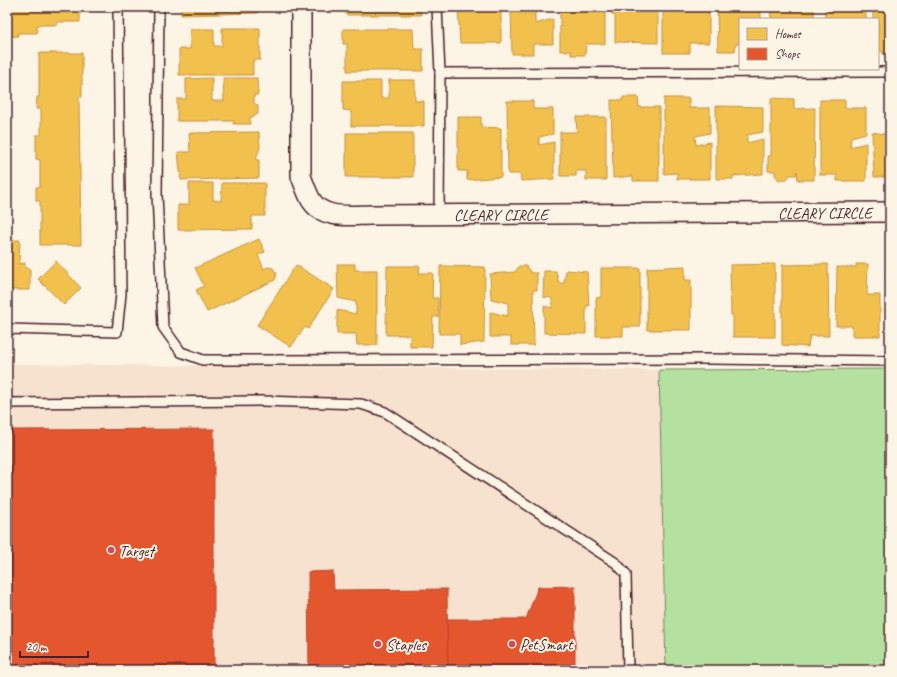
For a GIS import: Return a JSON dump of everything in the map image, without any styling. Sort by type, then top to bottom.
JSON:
[{"type":"street","name":"CLEARY CIRCLE","points":[[301,7],[301,176],[311,200],[320,210],[334,214],[439,215],[890,212]]},
{"type":"lane","points":[[7,329],[117,332],[121,294],[118,7]]},
{"type":"lane","points":[[159,7],[157,194],[163,328],[181,352],[203,360],[711,359],[890,361]]},
{"type":"lane","points":[[437,7],[440,73],[439,215]]},
{"type":"lane","points":[[440,73],[890,72]]},
{"type":"lane","points":[[7,403],[331,403],[361,404],[385,412],[616,563],[626,574],[628,670]]},
{"type":"shaded area","points":[[7,364],[659,370],[666,670],[7,670]]},
{"type":"green space","points":[[890,369],[890,670],[666,670],[659,370]]},
{"type":"building: Homes","points":[[7,7],[80,7],[80,22],[57,22],[57,25],[37,25],[37,33],[18,33],[18,36],[7,37]]},
{"type":"building: Homes","points":[[181,7],[258,7],[258,13],[181,15]]},
{"type":"building: Homes","points":[[346,7],[420,7],[421,15],[346,15]]},
{"type":"building: Homes","points":[[458,7],[501,7],[501,43],[460,43]]},
{"type":"building: Homes","points":[[511,7],[552,7],[535,11],[535,24],[553,19],[553,44],[533,44],[533,54],[512,54]]},
{"type":"building: Homes","points":[[560,7],[605,7],[605,44],[586,44],[585,55],[571,55],[571,51],[560,51]]},
{"type":"building: Homes","points":[[612,7],[658,7],[658,43],[615,42],[615,15],[612,15]]},
{"type":"building: Homes","points":[[663,7],[709,7],[709,43],[690,43],[690,53],[663,53]]},
{"type":"building: Homes","points":[[717,7],[761,7],[761,18],[739,18],[739,44],[736,44],[735,51],[718,51]]},
{"type":"building: Homes","points":[[770,7],[814,7],[814,18],[771,18]]},
{"type":"building: Homes","points":[[825,7],[866,7],[866,18],[825,18]]},
{"type":"building: Homes","points":[[873,7],[890,7],[890,54],[883,54],[882,51],[879,51],[879,18],[873,18]]},
{"type":"building: Homes","points":[[222,28],[260,28],[260,60],[253,60],[253,75],[179,75],[179,49],[190,49],[190,29],[214,29],[214,46],[222,46]]},
{"type":"building: Homes","points":[[343,29],[413,29],[414,49],[423,49],[423,71],[347,71],[347,44],[343,44]]},
{"type":"building: Homes","points":[[39,53],[82,53],[82,97],[79,97],[81,245],[40,245],[40,201],[36,201],[36,187],[40,187],[40,160],[36,159],[36,135],[41,135],[41,109],[36,109],[37,97],[39,97]]},
{"type":"building: Homes","points":[[212,78],[212,101],[224,101],[223,78],[257,78],[258,95],[254,95],[254,103],[258,106],[258,114],[250,118],[250,124],[233,124],[234,121],[177,121],[177,99],[186,99],[186,79]]},
{"type":"building: Homes","points":[[389,80],[415,80],[415,101],[424,101],[424,126],[351,126],[351,111],[343,110],[343,81],[381,81],[381,98],[389,98]]},
{"type":"building: Homes","points":[[623,97],[638,97],[639,107],[659,107],[659,181],[633,181],[633,176],[613,178],[611,100],[623,100]]},
{"type":"building: Homes","points":[[664,98],[689,98],[689,108],[710,108],[710,133],[695,136],[696,145],[710,142],[710,179],[677,179],[677,173],[664,174]]},
{"type":"building: Homes","points":[[771,98],[794,99],[794,109],[815,108],[814,180],[798,180],[797,171],[796,175],[790,175],[786,180],[779,180],[775,175],[775,171],[768,171],[768,156],[771,156]]},
{"type":"building: Homes","points":[[820,100],[845,100],[845,108],[866,108],[866,133],[851,137],[850,147],[866,143],[866,181],[837,181],[837,175],[820,175]]},
{"type":"building: Homes","points":[[507,101],[533,101],[533,109],[553,109],[553,134],[539,137],[539,145],[554,142],[554,179],[521,181],[520,174],[508,174]]},
{"type":"building: Homes","points":[[716,106],[763,107],[763,132],[747,135],[747,143],[763,139],[763,174],[733,176],[733,179],[716,179]]},
{"type":"building: Homes","points":[[458,117],[481,117],[481,127],[501,128],[501,177],[467,180],[467,171],[458,171]]},
{"type":"building: Homes","points":[[576,117],[606,117],[606,180],[586,180],[586,171],[576,171],[576,176],[560,176],[560,132],[577,132]]},
{"type":"building: Homes","points":[[259,132],[260,148],[256,160],[259,160],[259,178],[181,180],[178,152],[190,152],[189,133]]},
{"type":"building: Homes","points":[[872,132],[890,135],[888,177],[874,177]]},
{"type":"building: Homes","points":[[346,133],[413,133],[413,177],[346,177]]},
{"type":"building: Homes","points":[[189,183],[213,183],[213,200],[221,201],[222,183],[265,183],[265,216],[252,216],[252,229],[178,230],[178,205],[189,205]]},
{"type":"building: Homes","points":[[259,239],[265,252],[258,255],[264,269],[268,267],[273,268],[277,274],[275,280],[207,312],[196,290],[204,286],[195,268]]},
{"type":"building: Homes","points":[[7,240],[20,240],[19,264],[25,263],[25,268],[30,268],[30,290],[7,290]]},
{"type":"building: Homes","points":[[56,261],[81,288],[64,305],[38,279]]},
{"type":"building: Homes","points":[[337,264],[355,264],[355,270],[377,270],[377,345],[357,345],[356,334],[337,334],[337,310],[356,314],[356,302],[338,298]]},
{"type":"building: Homes","points":[[775,264],[775,337],[733,337],[730,265]]},
{"type":"building: Homes","points":[[828,264],[829,336],[810,336],[808,347],[782,345],[782,265]]},
{"type":"building: Homes","points":[[856,264],[868,264],[867,295],[880,295],[880,336],[852,336],[852,326],[836,326],[837,267],[856,267]]},
{"type":"building: Homes","points":[[296,265],[334,289],[308,329],[305,327],[291,347],[257,325]]},
{"type":"building: Homes","points":[[387,266],[420,266],[419,273],[433,273],[432,298],[438,298],[438,317],[433,317],[432,347],[410,347],[410,335],[386,335]]},
{"type":"building: Homes","points":[[440,266],[485,267],[484,342],[460,345],[460,334],[439,334]]},
{"type":"building: Homes","points":[[519,266],[526,266],[531,273],[537,273],[537,290],[533,290],[534,345],[511,345],[511,337],[490,337],[490,312],[508,316],[508,303],[491,299],[490,274],[515,272]]},
{"type":"building: Homes","points":[[685,266],[685,280],[691,280],[691,330],[647,330],[647,268]]},
{"type":"building: Homes","points":[[601,268],[640,268],[640,327],[623,327],[623,336],[596,336],[596,298],[601,297]]},
{"type":"building: Homes","points":[[566,270],[587,272],[589,306],[586,306],[586,334],[544,333],[544,306],[552,308],[552,298],[543,297],[544,271],[556,271],[559,283],[564,283]]},
{"type":"building: Homes","points":[[886,270],[890,270],[890,336],[889,336]]},
{"type":"building: Shops","name":"Target","points":[[214,429],[214,670],[7,670],[7,430]]},
{"type":"building: Shops","name":"Staples","points":[[333,571],[334,590],[447,589],[448,670],[309,670],[308,572]]},
{"type":"building: Shops","name":"PetSmart","points":[[575,586],[575,670],[448,670],[447,619],[526,619],[538,587]]},
{"type":"place","name":"Target","points":[[111,550]]},
{"type":"place","name":"Staples","points":[[378,644]]},
{"type":"place","name":"PetSmart","points":[[512,644]]}]
